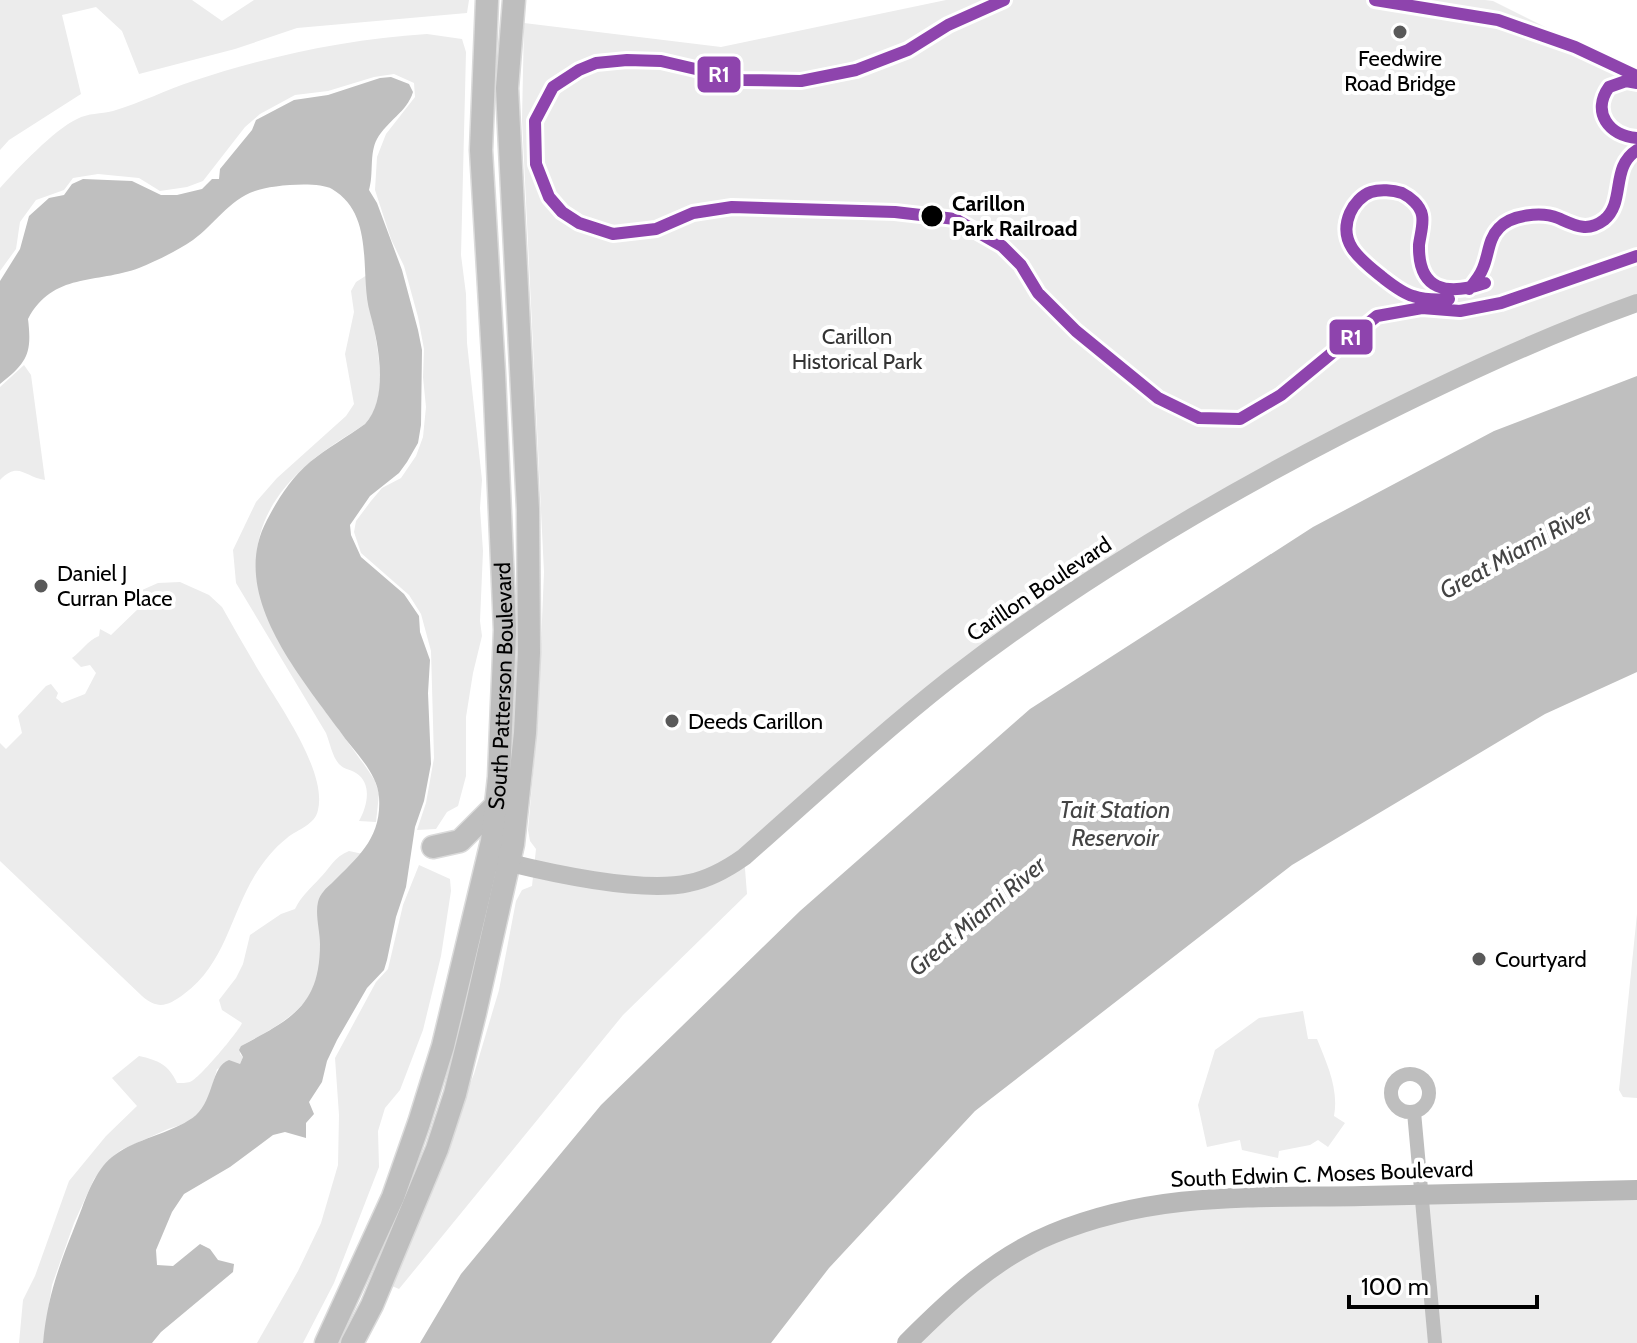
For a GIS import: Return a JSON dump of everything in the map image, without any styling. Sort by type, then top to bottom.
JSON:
[{"type":"main road","name":"South Patterson Boulevard","points":[[326,1343],[393,1197],[419,1123],[498,860],[496,805],[505,630],[481,150],[487,0]]},
{"type":"main road","name":"South Patterson Boulevard","points":[[352,1343],[372,1305],[437,1149],[455,1094],[525,733],[529,653],[528,509],[507,115],[514,0]]},
{"type":"main road","points":[[433,847],[460,841],[496,805]]},
{"type":"main road","name":"South Edwin C. Moses Boulevard","points":[[907,1343],[968,1284],[1007,1258],[1050,1235],[1130,1208],[1206,1198],[1637,1190]]},
{"type":"street","name":"Carillon Boulevard","points":[[498,860],[649,886],[690,883],[725,870],[949,680],[1134,553],[1245,485],[1388,411],[1550,336],[1637,303]]},
{"type":"street","points":[[1414,1112],[1435,1343]]},
{"type":"green space","points":[[0,0],[192,0],[222,21],[254,0],[469,0],[467,13],[297,28],[235,49],[139,74],[122,31],[96,7],[62,15],[81,94],[9,140],[0,150]]},
{"type":"green space","name":"Carillon Historical Park","points":[[946,0],[1493,1],[1637,73],[1637,303],[1388,411],[1062,600],[744,856],[747,894],[623,1015],[399,1289],[387,1284],[474,1074],[499,990],[516,901],[522,890],[532,886],[536,849],[530,841],[528,830],[538,717],[544,572],[522,120],[524,23],[721,47]]},
{"type":"green space","points":[[427,34],[462,39],[466,52],[461,255],[482,480],[482,636],[466,717],[466,776],[458,806],[447,812],[436,829],[417,830],[426,803],[434,758],[431,651],[421,614],[409,595],[361,553],[354,532],[356,521],[382,488],[401,478],[416,456],[423,437],[426,407],[424,349],[418,317],[404,266],[391,239],[375,190],[377,157],[386,134],[415,97],[414,83],[394,74],[328,91],[295,95],[260,114],[245,127],[203,181],[187,187],[160,191],[139,178],[98,174],[73,178],[64,190],[36,200],[20,222],[16,249],[0,271],[0,188],[47,140],[81,117],[113,111],[193,81],[279,56],[338,44]]},
{"type":"green space","points":[[367,275],[380,373],[375,409],[365,424],[309,463],[273,504],[258,545],[259,586],[272,626],[294,666],[375,781],[379,794],[376,822],[359,821],[366,803],[365,783],[337,761],[326,733],[236,583],[233,550],[256,502],[277,478],[346,416],[354,404],[345,354],[354,312],[351,291],[356,282]]},
{"type":"green space","points":[[24,365],[31,375],[45,480],[17,471],[0,480],[0,387]]},
{"type":"green space","points":[[180,582],[209,595],[222,607],[300,741],[316,778],[319,795],[318,810],[313,819],[278,846],[255,875],[209,969],[178,998],[158,1005],[142,996],[0,861],[0,743],[6,749],[22,733],[18,716],[46,686],[51,684],[58,693],[56,698],[62,703],[85,694],[96,673],[90,665],[81,667],[72,658],[99,636],[100,629],[111,635],[140,607],[131,597],[133,594],[158,583]]},
{"type":"green space","points":[[349,851],[363,854],[321,895],[319,970],[309,996],[290,1016],[241,1046],[240,1054],[243,1057],[240,1064],[217,1069],[207,1105],[187,1123],[121,1150],[111,1158],[94,1179],[74,1223],[52,1285],[43,1343],[19,1343],[23,1300],[35,1276],[69,1181],[106,1136],[137,1106],[112,1078],[139,1056],[162,1064],[177,1083],[190,1082],[202,1073],[242,1023],[222,1010],[219,1000],[243,964],[250,935],[281,914],[295,909],[333,863]]},
{"type":"green space","points":[[419,865],[450,879],[451,891],[441,956],[423,1030],[400,1090],[385,1108],[378,1131],[379,1167],[334,1283],[303,1343],[257,1343],[321,1223],[338,1165],[339,1115],[335,1058],[376,982],[388,969],[403,905]]},
{"type":"green space","points":[[1637,914],[1637,1098],[1623,1097],[1619,1090]]},
{"type":"green space","points":[[1303,1011],[1308,1039],[1317,1039],[1331,1077],[1335,1096],[1334,1116],[1345,1123],[1328,1147],[1318,1140],[1310,1145],[1279,1151],[1278,1158],[1242,1150],[1240,1140],[1207,1147],[1198,1105],[1215,1050],[1259,1018]]},
{"type":"green space","points":[[1637,1190],[1637,1343],[907,1343],[968,1284],[1130,1208]]},
{"type":"water","points":[[391,77],[409,84],[413,92],[377,139],[369,190],[377,203],[402,270],[418,330],[422,350],[421,425],[418,443],[407,462],[399,473],[370,496],[350,525],[361,557],[404,594],[419,616],[420,632],[430,660],[431,764],[415,827],[406,887],[387,960],[384,970],[367,988],[327,1061],[322,1082],[309,1102],[314,1114],[306,1123],[306,1138],[285,1132],[273,1135],[230,1167],[184,1194],[172,1212],[156,1250],[157,1265],[173,1266],[200,1244],[210,1249],[218,1260],[234,1264],[233,1272],[152,1343],[43,1343],[57,1274],[96,1177],[119,1152],[179,1126],[196,1115],[223,1063],[229,1060],[240,1064],[243,1057],[239,1050],[241,1046],[299,1008],[315,982],[319,965],[319,899],[366,846],[377,824],[379,797],[374,779],[288,658],[262,603],[256,576],[257,548],[276,504],[303,468],[365,424],[377,400],[380,371],[367,298],[360,229],[346,200],[325,187],[294,185],[255,191],[229,207],[193,240],[166,256],[139,268],[77,282],[50,293],[28,319],[26,356],[0,384],[0,281],[20,249],[29,216],[49,198],[64,195],[72,184],[83,179],[132,181],[161,195],[202,189],[212,179],[219,179],[220,169],[252,130],[256,120],[294,100],[328,95]]},
{"type":"water","name":"Tait Station Reservoir","points":[[1637,376],[1637,672],[1545,714],[1292,865],[975,1111],[829,1268],[771,1343],[420,1343],[461,1274],[601,1105],[800,911],[1030,709],[1313,527],[1494,431]]},
{"type":"transit line","name":"R1","points":[[1004,0],[948,25],[908,50],[856,70],[801,81],[743,80],[661,61],[596,63],[553,87],[535,121],[536,164],[549,197],[562,212],[579,223],[613,234],[656,229],[693,213],[732,207],[895,212],[955,219],[1002,246],[1021,265],[1038,293],[1076,331],[1158,398],[1199,418],[1240,419],[1281,395],[1377,316],[1422,308],[1460,311],[1501,303],[1637,256]]},
{"type":"transit line","name":"R1","points":[[1375,0],[1498,20],[1575,47],[1637,76]]},
{"type":"transit line","name":"R1","points":[[1637,83],[1626,81],[1609,87],[1602,105],[1611,128],[1637,138]]},
{"type":"transit line","name":"R1","points":[[1469,289],[1482,271],[1495,232],[1511,220],[1543,215],[1586,227],[1604,220],[1615,204],[1624,166],[1637,150]]},
{"type":"transit line","name":"R1","points":[[1449,299],[1426,299],[1405,293],[1359,257],[1349,242],[1347,224],[1361,198],[1375,191],[1391,191],[1402,193],[1417,205],[1422,219],[1420,260],[1429,281],[1447,289],[1485,283]]},
{"type":"place","name":"Feedwire Road Bridge","points":[[1400,32]]},
{"type":"place","name":"Carillon Park Railroad","points":[[932,216]]},
{"type":"place","name":"Daniel J Curran Place","points":[[41,586]]},
{"type":"place","name":"Deeds Carillon","points":[[672,721]]},
{"type":"place","name":"Courtyard","points":[[1479,959]]},
{"type":"water label","name":"Great Miami River","points":[[1516,551]]},
{"type":"water label","name":"Great Miami River","points":[[977,916]]}]
